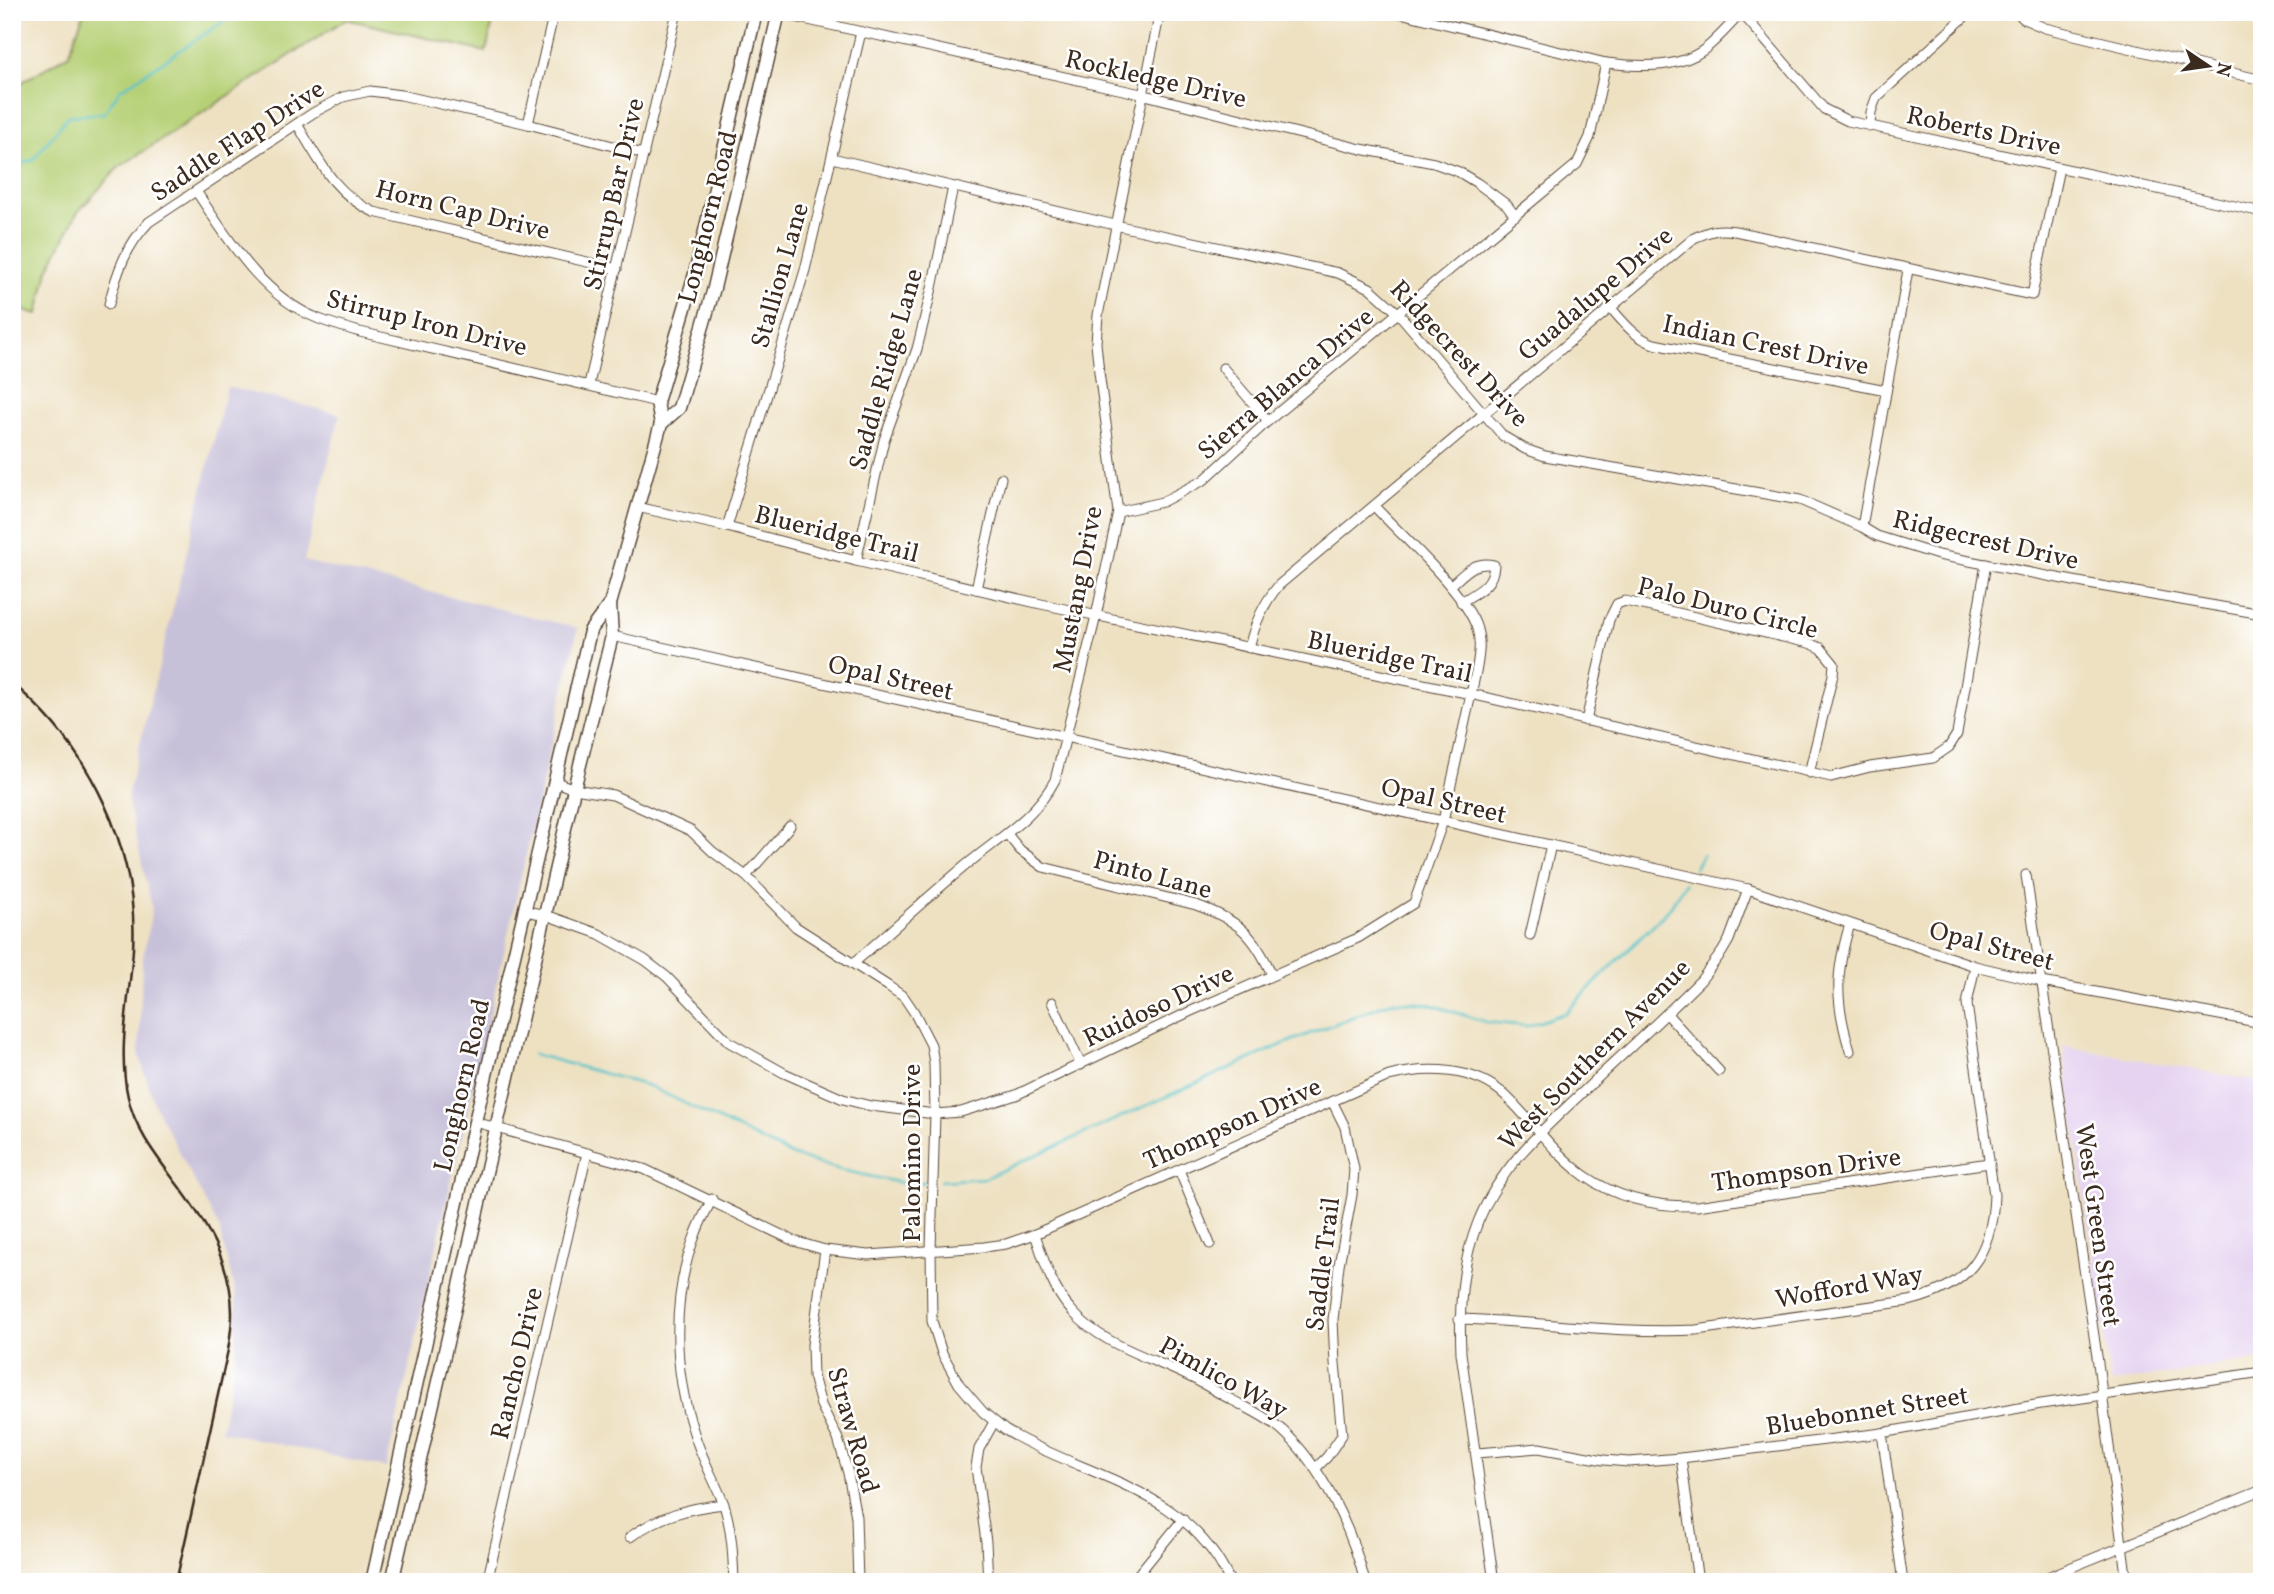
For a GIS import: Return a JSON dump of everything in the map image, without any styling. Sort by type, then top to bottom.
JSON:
[{"type":"main road","name":"Longhorn Road","points":[[392,1582],[574,789],[612,636],[610,604],[662,424],[657,401],[695,274],[757,12]]},
{"type":"main road","name":"Longhorn Road","points":[[662,424],[679,408],[714,288],[776,13]]},
{"type":"main road","name":"Longhorn Road","points":[[372,1582],[475,1122],[590,631],[610,604]]},
{"type":"main road","points":[[387,1513],[405,1518]]},
{"type":"street","points":[[12,20],[15,12]]},
{"type":"street","points":[[528,124],[554,12]]},
{"type":"street","name":"Stirrup Bar Drive","points":[[589,384],[677,12]]},
{"type":"street","name":"Mustang Drive","points":[[854,962],[1007,834],[1047,797],[1055,780],[1096,615],[1118,512],[1096,343],[1098,315],[1141,94],[1160,12]]},
{"type":"street","points":[[1396,12],[1606,63],[1640,66],[1665,64],[1687,58],[1710,46],[1741,12]]},
{"type":"street","name":"Roberts Drive","points":[[1741,12],[1824,109],[1848,121],[2262,212]]},
{"type":"street","points":[[1870,126],[1876,97],[1970,12]]},
{"type":"street","points":[[2017,12],[2024,19],[2045,28],[2262,80]]},
{"type":"street","name":"Rockledge Drive","points":[[776,13],[1141,94],[1361,149],[1434,163],[1459,172],[1477,183],[1507,205],[1515,216]]},
{"type":"street","name":"Stallion Lane","points":[[727,527],[805,270],[861,32]]},
{"type":"street","name":"Sierra Blanca Drive","points":[[1118,512],[1162,502],[1204,480],[1268,421],[1577,164],[1590,137],[1606,63]]},
{"type":"street","name":"Saddle Flap Drive","points":[[109,304],[119,267],[136,235],[149,222],[297,124],[343,97],[370,91],[401,95],[644,154]]},
{"type":"street","name":"Horn Cap Drive","points":[[297,124],[330,178],[350,199],[367,209],[617,269]]},
{"type":"street","name":"Ridgecrest Drive","points":[[832,158],[1115,225],[1338,273],[1370,288],[1399,314],[1503,436],[1525,449],[1545,456],[1800,500],[1877,536],[1914,547],[2089,584],[2262,614]]},
{"type":"street","name":"Guadalupe Drive","points":[[1248,648],[1262,608],[1279,585],[1694,238],[1720,229],[2032,295],[2059,168]]},
{"type":"street","name":"Saddle Ridge Lane","points":[[856,561],[884,440],[917,349],[953,187]]},
{"type":"street","name":"Stirrup Iron Drive","points":[[196,191],[248,265],[281,296],[316,318],[360,332],[657,401]]},
{"type":"street","points":[[1862,527],[1908,270]]},
{"type":"street","name":"Indian Crest Drive","points":[[1610,307],[1632,332],[1642,340],[1654,344],[1886,390]]},
{"type":"street","points":[[1223,368],[1268,421]]},
{"type":"street","points":[[976,589],[1001,478]]},
{"type":"street","name":"Ruidoso Drive","points":[[526,911],[546,915],[599,934],[645,960],[667,977],[729,1042],[784,1073],[843,1099],[871,1106],[935,1114],[961,1112],[1016,1095],[1358,937],[1414,902],[1443,821],[1480,644],[1474,618],[1450,586],[1375,507]]},
{"type":"street","name":"Blueridge Trail","points":[[637,508],[727,527],[976,589],[1471,694],[1831,777],[1870,767],[1933,758],[1949,747],[1957,734],[1986,564]]},
{"type":"street","points":[[1450,586],[1471,567],[1484,563],[1494,565],[1488,584],[1461,602]]},
{"type":"street","name":"Palo Duro Circle","points":[[1586,720],[1609,620],[1615,606],[1625,601],[1809,643],[1821,648],[1834,664],[1809,773]]},
{"type":"street","name":"Opal Street","points":[[612,636],[1748,888],[1975,966],[2042,982],[2262,1023]]},
{"type":"street","name":"Palomino Drive","points":[[556,782],[574,789],[613,795],[691,831],[746,877],[796,928],[854,962],[904,997],[923,1027],[931,1045],[934,1063],[932,1321],[942,1353],[959,1384],[994,1422],[1016,1436],[1155,1499],[1183,1519],[1216,1556],[1230,1582]]},
{"type":"street","points":[[746,877],[790,826]]},
{"type":"street","name":"Pinto Lane","points":[[1007,834],[1020,850],[1043,867],[1196,905],[1237,923],[1262,952],[1272,975]]},
{"type":"street","points":[[1530,935],[1551,845]]},
{"type":"street","name":"West Green Street","points":[[2026,875],[2127,1582]]},
{"type":"street","name":"West Southern Avenue","points":[[1494,1582],[1461,1353],[1459,1319],[1464,1273],[1479,1220],[1501,1178],[1539,1133],[1701,980],[1722,953],[1738,920],[1748,888]]},
{"type":"street","points":[[1850,924],[1839,965],[1838,989],[1843,1026],[1850,1051]]},
{"type":"street","name":"Wofford Way","points":[[1459,1319],[1517,1320],[1661,1332],[1684,1331],[1775,1321],[1909,1301],[1934,1294],[1961,1278],[1988,1238],[1994,1195],[1967,1004],[1975,966]]},
{"type":"street","points":[[1052,1002],[1081,1065]]},
{"type":"street","points":[[1667,1014],[1718,1071]]},
{"type":"street","name":"Thompson Drive","points":[[475,1122],[644,1169],[712,1199],[794,1241],[825,1250],[869,1255],[1006,1244],[1035,1234],[1332,1101],[1401,1073],[1449,1071],[1479,1079],[1505,1096],[1573,1166],[1599,1184],[1638,1200],[1675,1206],[1697,1206],[1989,1163]]},
{"type":"street","name":"Saddle Trail","points":[[1316,1468],[1328,1457],[1342,1435],[1333,1320],[1354,1170],[1345,1127],[1332,1101]]},
{"type":"street","name":"Rancho Drive","points":[[487,1582],[587,1153]]},
{"type":"street","points":[[1179,1170],[1210,1244]]},
{"type":"street","points":[[712,1199],[695,1234],[686,1264],[678,1325],[679,1355],[681,1387],[687,1411],[695,1437],[724,1504],[733,1552],[734,1582]]},
{"type":"street","name":"Pimlico Way","points":[[1035,1234],[1052,1283],[1072,1312],[1088,1326],[1104,1338],[1192,1378],[1264,1416],[1282,1430],[1316,1468],[1347,1530],[1365,1582]]},
{"type":"street","name":"Straw Road","points":[[825,1250],[812,1345],[813,1376],[821,1405],[838,1439],[848,1473],[856,1517],[858,1582]]},
{"type":"street","name":"Bluebonnet Street","points":[[1477,1453],[1539,1448],[1629,1462],[1681,1458],[1882,1433],[2040,1404],[2262,1372]]},
{"type":"street","points":[[988,1582],[986,1542],[976,1467],[979,1449],[994,1422]]},
{"type":"street","points":[[1882,1433],[1903,1582]]},
{"type":"street","points":[[1681,1458],[1698,1582]]},
{"type":"street","points":[[2035,1582],[2262,1490]]},
{"type":"street","points":[[630,1537],[650,1522],[697,1507],[724,1504]]},
{"type":"street","points":[[1132,1582],[1183,1519]]},
{"type":"shaded area","points":[[227,387],[340,414],[304,561],[578,628],[386,1468],[221,1431],[236,1354],[236,1296],[219,1228],[155,1106],[139,1055],[142,964],[152,908],[127,797]]},
{"type":"shaded area","points":[[2063,1046],[2262,1082],[2262,1359],[2111,1383]]},
{"type":"green space","points":[[84,12],[495,12],[486,52],[346,19],[118,168],[77,213],[48,270],[38,314],[12,308],[12,88],[69,54]]},
{"type":"waterway","points":[[12,166],[33,160],[68,116],[104,113],[120,90],[238,12]]},
{"type":"waterway","points":[[1694,869],[1703,854]]},
{"type":"waterway","points":[[940,1181],[985,1178],[1286,1043],[1393,1001],[1429,1004],[1486,1022],[1528,1026],[1565,1013],[1669,909],[1685,883]]},
{"type":"waterway","points":[[533,1054],[649,1086],[793,1156],[901,1183],[924,1182]]},
{"type":"railway","points":[[12,683],[40,709],[64,737],[104,802],[118,837],[133,911],[133,949],[124,1042],[128,1097],[136,1121],[148,1143],[198,1213],[215,1244],[231,1295],[232,1318],[228,1350],[176,1582]]}]
